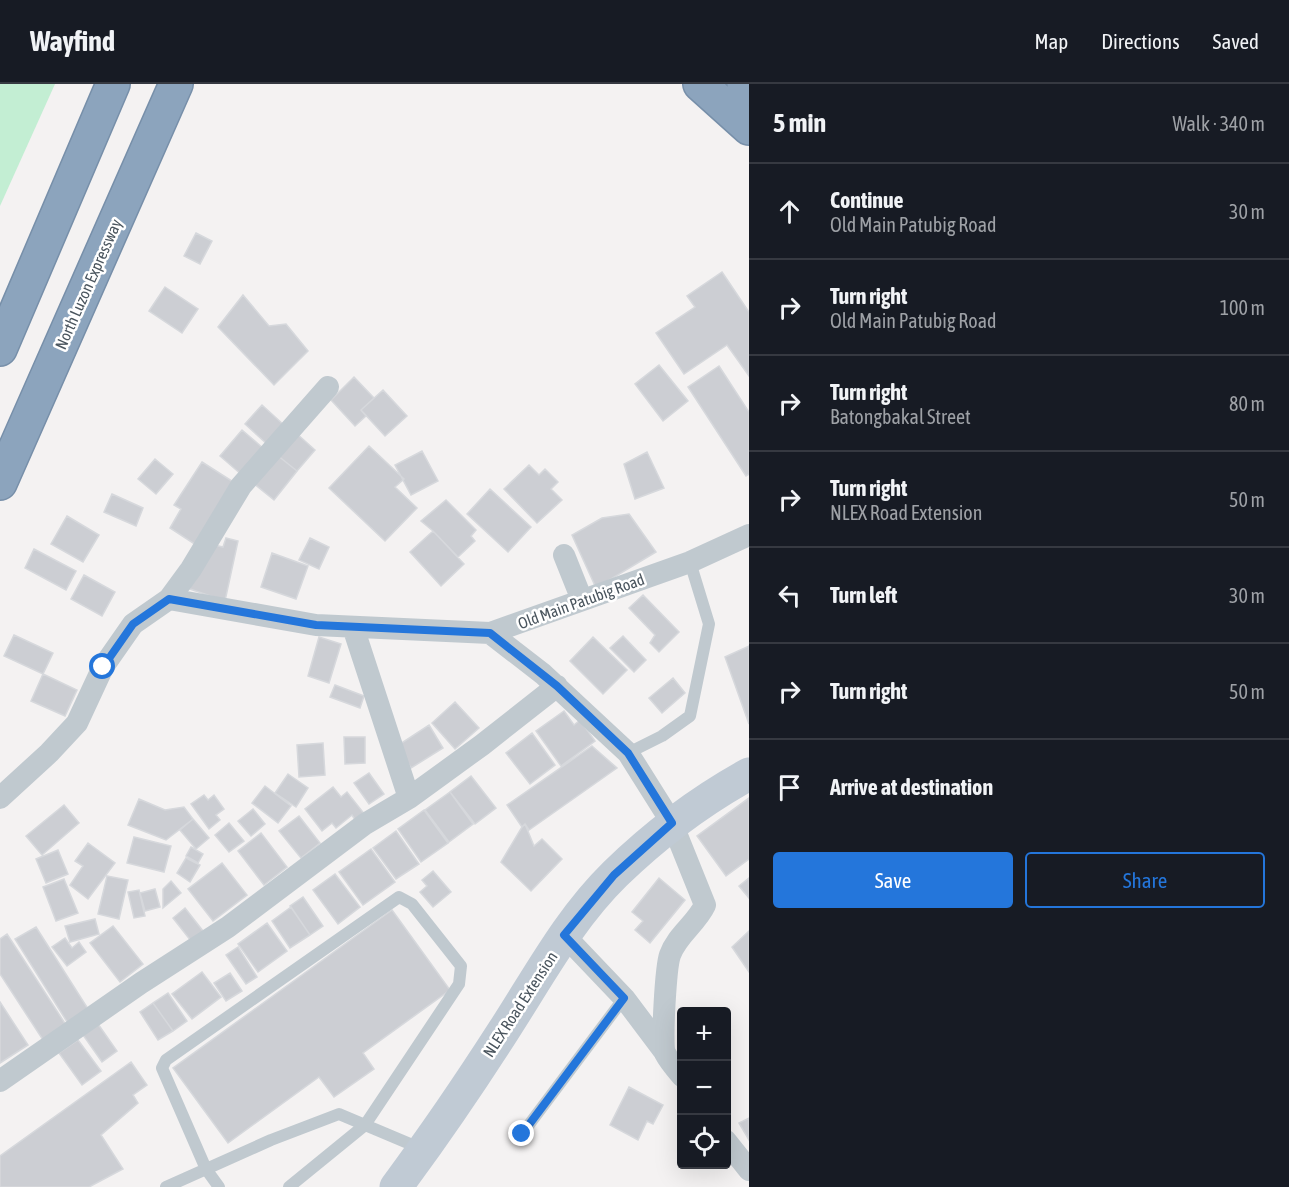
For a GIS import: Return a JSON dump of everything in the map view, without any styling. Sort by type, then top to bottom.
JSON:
[{"type":"highway","points":[[0,349],[113,84]]},
{"type":"highway","name":"North Luzon Expressway","points":[[0,483],[176,84]]},
{"type":"highway","points":[[700,84],[749,128]]},
{"type":"highway","points":[[744,84],[749,89]]},
{"type":"main road","name":"NLEX Road Extension","points":[[396,1187],[424,1150],[504,1030],[564,935],[614,875],[672,823],[749,774]]},
{"type":"street","points":[[0,798],[49,753],[77,723],[103,667],[133,624],[169,599],[191,569],[241,486],[328,387]]},
{"type":"street","name":"Old Main Patubig Road","points":[[169,599],[316,625],[490,633],[690,562],[749,535]]},
{"type":"street","points":[[564,555],[582,600]]},
{"type":"street","points":[[353,627],[409,798]]},
{"type":"street","points":[[490,633],[557,686],[628,753],[672,823],[705,905],[700,915],[682,934],[670,955],[666,975],[664,1052]]},
{"type":"street","points":[[0,1081],[141,983],[228,927],[365,824],[409,798],[482,745],[557,686]]},
{"type":"street","points":[[564,935],[624,998],[677,1070]]},
{"type":"street","points":[[731,1147],[749,1170]]},
{"type":"lane","points":[[628,753],[662,736],[690,716],[709,624],[690,562]]},
{"type":"lane","points":[[219,1187],[206,1169],[162,1068],[166,1059],[399,897],[412,904],[461,966],[459,984],[365,1125],[289,1187]]},
{"type":"lane","points":[[522,1134],[624,998]]},
{"type":"lane","points":[[166,1187],[271,1140],[339,1114],[424,1150]]},
{"type":"green space","points":[[0,84],[55,84],[0,206]]},
{"type":"building","points":[[196,233],[212,241],[200,264],[184,256]]},
{"type":"building","points":[[722,272],[749,312],[749,376],[727,345],[684,374],[656,333],[695,307],[687,296]]},
{"type":"building","points":[[165,287],[198,309],[182,333],[149,311]]},
{"type":"building","points":[[243,295],[269,326],[286,324],[308,351],[274,385],[218,327]]},
{"type":"building","points":[[659,365],[688,401],[663,421],[635,384]]},
{"type":"building","points":[[719,366],[749,412],[749,474],[746,476],[688,387]]},
{"type":"building","points":[[354,377],[374,398],[361,410],[366,416],[355,426],[331,400]]},
{"type":"building","points":[[383,390],[407,416],[385,436],[361,410]]},
{"type":"building","points":[[262,405],[285,426],[268,445],[245,424]]},
{"type":"building","points":[[242,430],[264,449],[242,475],[220,456]]},
{"type":"building","points":[[296,433],[315,450],[297,471],[277,455]]},
{"type":"building","points":[[369,446],[404,479],[395,487],[417,508],[385,541],[329,488]]},
{"type":"building","points":[[422,451],[438,481],[411,495],[395,465]]},
{"type":"building","points":[[647,452],[664,488],[635,499],[624,464]]},
{"type":"building","points":[[277,455],[297,471],[274,500],[253,483]]},
{"type":"building","points":[[155,459],[173,474],[156,494],[138,479]]},
{"type":"building","points":[[202,462],[235,483],[196,545],[170,528],[181,509],[174,505]]},
{"type":"building","points":[[529,465],[539,475],[545,469],[558,482],[551,489],[562,500],[537,523],[504,489]]},
{"type":"building","points":[[490,489],[531,527],[508,552],[467,514]]},
{"type":"building","points":[[112,494],[143,508],[136,526],[104,512]]},
{"type":"building","points":[[446,500],[476,530],[471,536],[475,541],[458,557],[421,521]]},
{"type":"building","points":[[629,514],[656,552],[596,588],[572,535],[602,518]]},
{"type":"building","points":[[67,516],[99,535],[83,562],[51,544]]},
{"type":"building","points":[[433,531],[464,564],[441,586],[410,552]]},
{"type":"building","points":[[226,538],[238,541],[225,601],[187,588],[210,544],[223,547]]},
{"type":"building","points":[[310,538],[329,547],[319,569],[299,560]]},
{"type":"building","points":[[34,549],[76,571],[66,590],[25,568]]},
{"type":"building","points":[[272,553],[308,566],[296,599],[261,587]]},
{"type":"building","points":[[84,575],[115,592],[102,616],[71,599]]},
{"type":"building","points":[[643,595],[679,632],[659,652],[650,643],[655,635],[629,608]]},
{"type":"building","points":[[14,635],[53,653],[43,674],[4,656]]},
{"type":"building","points":[[623,636],[646,660],[634,672],[610,648]]},
{"type":"building","points":[[319,637],[341,644],[329,683],[308,676]]},
{"type":"building","points":[[593,637],[627,670],[603,694],[570,661]]},
{"type":"building","points":[[749,646],[749,724],[725,657]]},
{"type":"building","points":[[43,674],[77,690],[65,716],[31,701]]},
{"type":"building","points":[[673,678],[685,693],[662,713],[649,698]]},
{"type":"building","points":[[335,685],[364,696],[360,708],[330,697]]},
{"type":"building","points":[[455,702],[479,728],[455,749],[432,723]]},
{"type":"building","points":[[564,711],[574,725],[580,720],[595,741],[561,766],[536,731]]},
{"type":"building","points":[[429,725],[443,748],[411,768],[397,746]]},
{"type":"building","points":[[532,733],[555,765],[530,784],[506,753]]},
{"type":"building","points":[[344,737],[365,737],[365,763],[345,764]]},
{"type":"building","points":[[323,743],[325,775],[299,777],[297,745]]},
{"type":"building","points":[[592,746],[617,768],[529,830],[525,824],[522,827],[507,805]]},
{"type":"building","points":[[369,773],[384,794],[369,804],[354,783]]},
{"type":"building","points":[[288,774],[308,788],[296,807],[275,793]]},
{"type":"building","points":[[471,776],[496,808],[475,824],[450,792]]},
{"type":"building","points":[[265,786],[291,806],[278,823],[252,803]]},
{"type":"building","points":[[333,787],[341,797],[347,792],[366,816],[357,823],[352,815],[336,828],[332,823],[322,831],[305,809]]},
{"type":"building","points":[[450,792],[473,824],[449,842],[425,810]]},
{"type":"building","points":[[204,795],[208,800],[214,795],[224,809],[216,815],[220,820],[209,829],[191,804]]},
{"type":"building","points":[[749,798],[749,859],[726,876],[697,836]]},
{"type":"building","points":[[139,799],[165,810],[184,807],[193,819],[166,840],[128,825]]},
{"type":"building","points":[[64,805],[79,823],[42,855],[26,836]]},
{"type":"building","points":[[253,809],[265,824],[251,836],[238,821]]},
{"type":"building","points":[[424,810],[448,843],[421,862],[398,829]]},
{"type":"building","points":[[299,816],[320,843],[301,858],[279,831]]},
{"type":"building","points":[[193,819],[209,838],[196,849],[180,830]]},
{"type":"building","points":[[229,823],[244,841],[229,852],[215,835]]},
{"type":"building","points":[[525,824],[534,846],[542,839],[562,859],[531,891],[501,862]]},
{"type":"building","points":[[396,831],[419,864],[396,879],[373,848]]},
{"type":"building","points":[[261,833],[287,867],[264,885],[238,851]]},
{"type":"building","points":[[134,837],[171,846],[164,872],[127,863]]},
{"type":"building","points":[[88,843],[115,863],[88,899],[70,885],[83,866],[75,861]]},
{"type":"building","points":[[191,847],[203,854],[198,863],[186,856]]},
{"type":"building","points":[[371,849],[395,882],[363,905],[339,872]]},
{"type":"building","points":[[58,850],[68,874],[46,883],[36,859]]},
{"type":"building","points":[[186,858],[200,865],[190,882],[177,873]]},
{"type":"building","points":[[222,863],[247,895],[213,921],[188,889]]},
{"type":"building","points":[[433,871],[451,892],[433,907],[420,892],[427,886],[422,880]]},
{"type":"building","points":[[335,874],[360,907],[338,924],[313,890]]},
{"type":"building","points":[[107,876],[128,880],[119,919],[98,914]]},
{"type":"building","points":[[659,878],[685,900],[650,943],[635,930],[643,921],[632,912]]},
{"type":"building","points":[[749,878],[749,898],[739,886]]},
{"type":"building","points":[[64,879],[78,913],[56,921],[43,887]]},
{"type":"building","points":[[171,881],[181,893],[163,908],[163,889]]},
{"type":"building","points":[[155,889],[160,907],[145,911],[140,893]]},
{"type":"building","points":[[139,890],[145,916],[134,918],[128,892]]},
{"type":"building","points":[[303,897],[323,926],[310,935],[290,906]]},
{"type":"building","points":[[291,907],[310,935],[290,948],[272,921]]},
{"type":"building","points":[[185,908],[203,931],[191,941],[173,918]]},
{"type":"building","points":[[392,910],[450,990],[363,1053],[374,1069],[334,1097],[319,1077],[228,1143],[173,1068]]},
{"type":"building","points":[[95,919],[99,934],[70,942],[65,926]]},
{"type":"building","points":[[267,923],[287,951],[258,972],[238,944]]},
{"type":"building","points":[[113,926],[143,964],[120,982],[90,943]]},
{"type":"building","points":[[36,927],[90,1012],[69,1025],[15,939]]},
{"type":"building","points":[[749,931],[749,972],[732,947]]},
{"type":"building","points":[[7,934],[68,1028],[45,1043],[0,974],[0,939]]},
{"type":"building","points":[[65,938],[72,948],[79,942],[86,952],[67,966],[52,947]]},
{"type":"building","points":[[238,947],[257,977],[246,984],[226,955]]},
{"type":"building","points":[[202,972],[221,997],[192,1019],[172,994]]},
{"type":"building","points":[[230,973],[242,991],[226,1001],[214,983]]},
{"type":"building","points":[[168,993],[187,1021],[173,1031],[153,1003]]},
{"type":"building","points":[[0,1002],[28,1045],[0,1063]]},
{"type":"building","points":[[153,1003],[173,1031],[158,1040],[140,1012]]},
{"type":"building","points":[[98,1024],[117,1051],[102,1062],[83,1035]]},
{"type":"building","points":[[78,1040],[101,1071],[82,1085],[59,1053]]},
{"type":"building","points":[[131,1062],[147,1085],[133,1095],[138,1103],[101,1135],[123,1169],[89,1187],[0,1187],[0,1156]]},
{"type":"building","points":[[629,1087],[663,1105],[653,1124],[647,1121],[638,1140],[610,1125]]},
{"type":"building","points":[[749,1118],[749,1140],[739,1123]]},
{"type":"route","points":[[103,667],[133,624],[169,599],[316,625],[490,633],[557,686],[628,753],[672,823],[614,875],[564,935],[624,998],[522,1134]]}]
